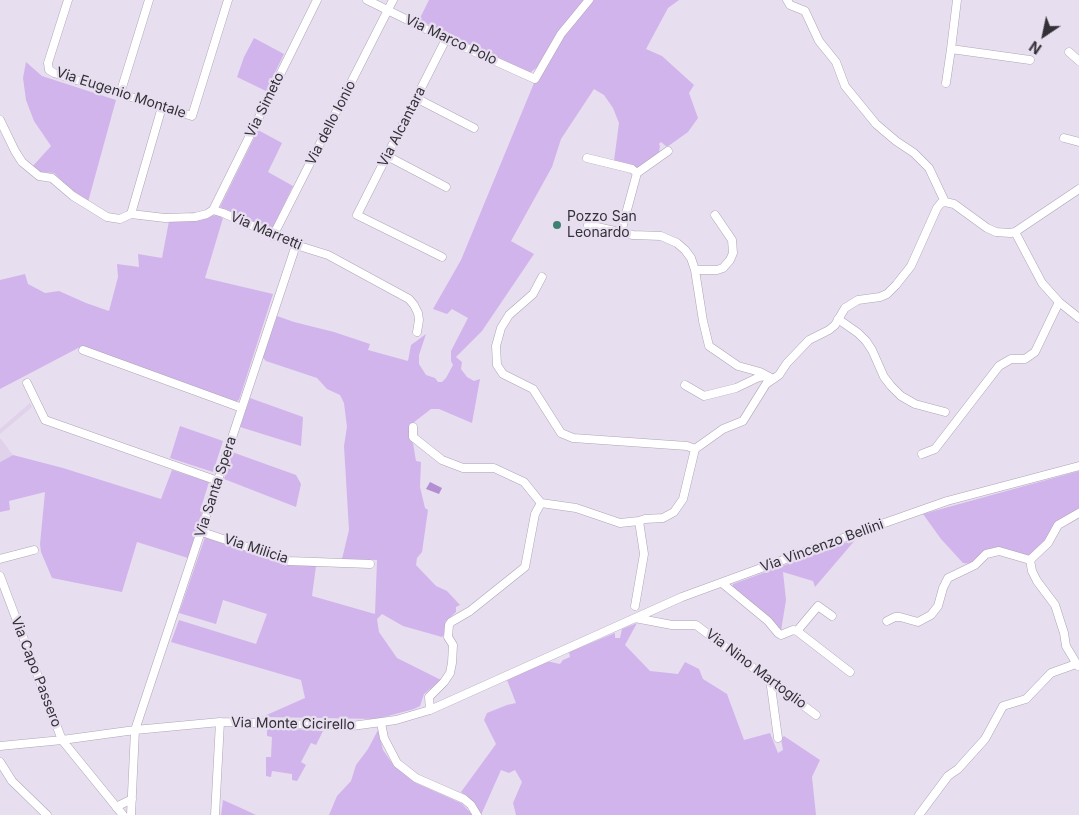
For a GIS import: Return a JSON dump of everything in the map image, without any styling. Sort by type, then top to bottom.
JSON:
[{"type":"street","name":"Via Eugenio Montale","points":[[68,0],[48,63],[49,70],[192,116],[228,0]]},
{"type":"street","points":[[120,94],[149,0]]},
{"type":"street","name":"Via Simeto","points":[[213,210],[316,0]]},
{"type":"street","name":"Via Marco Polo","points":[[367,0],[535,79],[561,34],[589,0]]},
{"type":"street","name":"Via dello Ionio","points":[[274,236],[393,0]]},
{"type":"street","points":[[787,0],[790,5],[805,11],[819,41],[836,62],[845,86],[876,124],[929,168],[945,202]]},
{"type":"street","points":[[946,83],[957,0]]},
{"type":"street","name":"Via Alcantara","points":[[442,258],[357,215],[446,38]]},
{"type":"street","points":[[951,49],[1030,60]]},
{"type":"street","points":[[1069,52],[1079,61]]},
{"type":"street","points":[[416,98],[474,128]]},
{"type":"street","points":[[131,214],[162,107]]},
{"type":"street","name":"Via Marretti","points":[[0,120],[22,162],[39,176],[52,178],[73,196],[107,217],[120,219],[131,214],[165,218],[195,217],[207,214],[213,210],[296,245],[328,255],[409,299],[414,304],[420,320],[417,332]]},
{"type":"street","points":[[1064,138],[1079,142]]},
{"type":"street","points":[[621,232],[638,173],[668,151]]},
{"type":"street","points":[[387,156],[446,187]]},
{"type":"street","points":[[587,158],[632,169],[638,173]]},
{"type":"street","points":[[685,385],[704,396],[736,388],[759,377],[770,378],[779,375],[809,340],[825,334],[838,320],[845,308],[858,300],[880,297],[887,294],[896,285],[911,266],[937,208],[945,202],[954,204],[996,232],[1015,232],[1079,189]]},
{"type":"street","points":[[695,270],[717,270],[723,268],[730,260],[733,252],[732,240],[715,215]]},
{"type":"street","points":[[588,225],[634,235],[661,236],[685,250],[691,258],[695,270],[703,322],[709,346],[738,366],[760,372],[770,378]]},
{"type":"street","points":[[1015,232],[1042,283],[1059,302],[1079,318]]},
{"type":"street","name":"Via Santa Spera","points":[[131,815],[136,730],[296,245]]},
{"type":"street","points":[[542,276],[533,294],[510,315],[501,328],[496,346],[497,365],[503,374],[533,389],[555,426],[561,433],[573,438],[687,446],[695,449]]},
{"type":"street","points":[[922,454],[935,449],[999,366],[1011,359],[1025,359],[1035,352],[1059,302]]},
{"type":"street","points":[[838,320],[858,332],[866,341],[884,376],[901,396],[915,404],[945,412]]},
{"type":"street","points":[[83,350],[242,408]]},
{"type":"street","points":[[413,427],[413,437],[442,460],[463,468],[494,468],[524,482],[541,503],[576,508],[620,522],[639,522],[645,519],[663,518],[678,507],[683,499],[695,449],[723,429],[743,421],[770,378]]},
{"type":"street","points":[[27,382],[45,420],[218,481]]},
{"type":"street","name":"Via Vincenzo Bellini","points":[[572,646],[682,597],[876,526],[947,502],[1079,466]]},
{"type":"street","points":[[430,710],[429,697],[450,673],[453,645],[448,638],[449,625],[525,567],[535,514],[541,503]]},
{"type":"street","points":[[1030,560],[1048,543],[1058,525],[1079,513]]},
{"type":"street","points":[[635,606],[644,554],[639,522]]},
{"type":"street","name":"Via Milicia","points":[[202,532],[289,561],[370,564]]},
{"type":"street","points":[[0,559],[34,550]]},
{"type":"street","points":[[887,621],[900,617],[918,622],[931,615],[938,606],[948,578],[975,565],[986,554],[999,551],[1030,560]]},
{"type":"street","points":[[919,815],[948,776],[958,769],[986,739],[1003,706],[1026,699],[1051,673],[1077,665],[1066,646],[1055,605],[1037,581],[1032,571],[1030,560]]},
{"type":"street","name":"Via Capo Passero","points":[[0,576],[62,740],[123,815]]},
{"type":"street","points":[[722,583],[768,621],[778,633],[797,631],[850,672]]},
{"type":"street","points":[[797,631],[818,606],[832,616]]},
{"type":"street","name":"Via Nino Martoglio","points":[[635,618],[672,625],[696,624],[816,715]]},
{"type":"street","name":"Via Monte Cicirello","points":[[0,746],[220,722],[352,726],[381,723],[430,710],[572,646]]},
{"type":"street","points":[[770,679],[778,738]]},
{"type":"street","points":[[215,815],[220,722]]},
{"type":"street","points":[[381,723],[384,738],[397,762],[416,778],[464,799],[471,805],[477,815]]},
{"type":"street","points":[[0,762],[12,781],[47,815]]},
{"type":"street","points":[[116,807],[132,798]]},
{"type":"shaded area","points":[[429,0],[585,0],[540,65],[531,72],[527,72],[419,20]]},
{"type":"shaded area","points":[[593,0],[679,0],[668,8],[646,49],[662,56],[694,85],[689,93],[698,118],[688,132],[667,147],[661,142],[659,144],[659,153],[639,167],[635,167],[614,161],[619,123],[613,108],[604,95],[594,89],[561,139],[552,167],[511,241],[534,254],[482,331],[456,357],[462,362],[461,369],[467,377],[474,381],[480,379],[472,423],[439,409],[431,409],[409,426],[409,436],[413,443],[416,461],[421,462],[420,487],[425,508],[428,510],[422,552],[417,558],[416,565],[436,586],[447,591],[460,605],[456,607],[456,612],[445,622],[445,633],[442,637],[403,626],[382,614],[377,619],[379,632],[397,658],[441,680],[424,694],[420,706],[377,719],[262,717],[305,698],[301,680],[171,642],[179,620],[256,644],[267,614],[223,600],[216,624],[179,613],[205,537],[288,565],[316,566],[312,596],[375,614],[377,560],[342,559],[349,530],[344,446],[347,427],[344,403],[340,395],[327,389],[317,378],[266,361],[262,357],[277,316],[370,344],[368,350],[408,361],[411,345],[426,334],[419,355],[419,364],[426,375],[435,378],[438,382],[442,382],[446,378],[453,365],[451,351],[468,318],[452,309],[447,314],[433,309],[461,260],[534,83],[536,84],[565,34]]},
{"type":"shaded area","points":[[254,38],[284,54],[266,91],[237,77],[244,57]]},
{"type":"shaded area","points":[[26,62],[42,76],[116,100],[88,202],[74,193],[54,173],[40,172],[32,167],[51,146],[34,121],[26,100],[23,78]]},
{"type":"shaded area","points":[[258,130],[282,143],[268,172],[293,186],[271,231],[220,207]]},
{"type":"shaded area","points":[[216,215],[223,218],[205,278],[273,294],[239,400],[235,402],[82,346],[0,389],[0,280],[25,274],[28,284],[45,293],[59,291],[109,311],[118,277],[117,264],[139,267],[138,254],[162,258],[169,221],[196,220]]},
{"type":"shaded area","points":[[250,398],[303,417],[301,446],[240,427]]},
{"type":"shaded area","points":[[30,403],[32,407],[0,434],[0,429]]},
{"type":"shaded area","points":[[180,426],[223,441],[213,472],[170,458]]},
{"type":"shaded area","points":[[0,438],[13,455],[0,462]]},
{"type":"shaded area","points":[[232,452],[296,475],[301,484],[296,507],[224,479]]},
{"type":"shaded area","points":[[13,455],[63,468],[161,499],[172,470],[209,482],[200,511],[202,513],[188,558],[137,542],[122,592],[52,578],[41,552],[40,544],[45,492],[9,501],[10,510],[0,512],[0,462]]},
{"type":"shaded area","points":[[1079,471],[1079,510],[1029,556],[997,549],[971,564],[963,563],[941,539],[923,514]]},
{"type":"shaded area","points":[[430,482],[442,488],[439,494],[426,489]]},
{"type":"shaded area","points":[[856,539],[815,587],[813,581],[783,572],[786,600],[781,631],[732,587],[733,584]]},
{"type":"shaded area","points":[[637,623],[625,645],[650,671],[678,674],[685,662],[699,669],[703,679],[727,694],[744,740],[770,733],[778,753],[783,750],[781,739],[784,736],[820,760],[812,777],[816,815],[516,815],[513,803],[522,782],[515,770],[509,773],[501,770],[481,815],[475,804],[461,792],[496,744],[484,720],[487,713],[516,703],[507,680],[546,661],[560,664],[563,660],[570,657],[569,652],[615,633],[615,638],[620,638],[622,629]]},
{"type":"shaded area","points":[[267,727],[323,731],[316,745],[311,743],[301,762],[306,765],[297,781],[292,780],[292,774],[272,771],[271,777],[266,776],[266,757],[271,757],[272,737],[267,736]]},
{"type":"shaded area","points":[[378,730],[383,750],[392,763],[416,783],[461,803],[473,815],[329,815],[337,796],[351,781],[356,765],[368,749]]},
{"type":"shaded area","points":[[223,800],[241,808],[256,815],[221,815]]},
{"type":"place","name":"Pozzo San Leonardo","points":[[557,225]]}]
